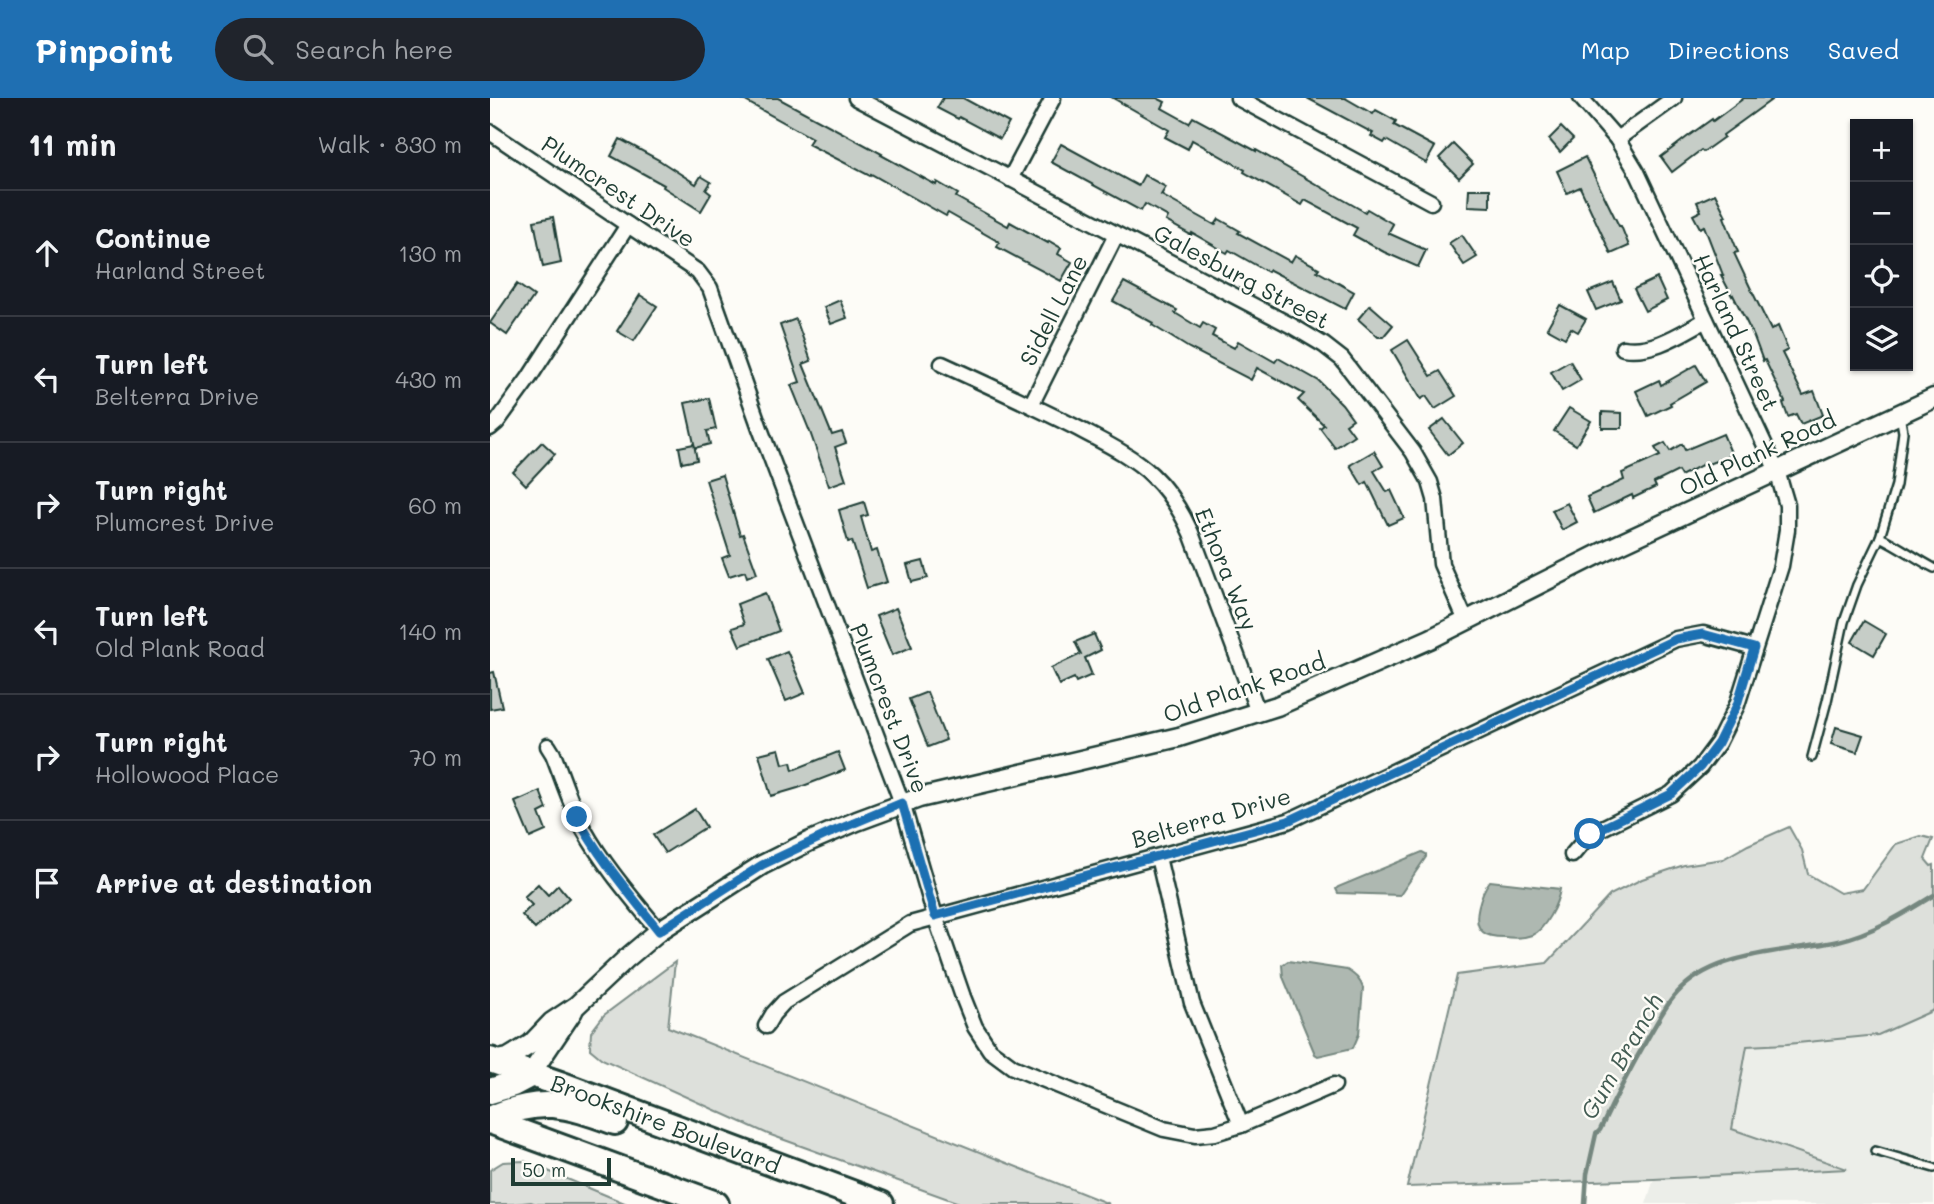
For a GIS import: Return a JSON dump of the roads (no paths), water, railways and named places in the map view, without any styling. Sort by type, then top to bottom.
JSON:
[{"type":"highway","name":"Brookshire Boulevard","points":[[491,1061],[560,1084],[881,1204]]},
{"type":"highway","points":[[490,1091],[530,1075]]},
{"type":"highway","points":[[716,1204],[496,1126],[513,1108],[533,1104],[555,1105],[593,1114],[717,1158],[730,1157],[741,1152]]},
{"type":"street","name":"Galesburg Street","points":[[856,98],[1292,326],[1342,359],[1387,415],[1430,482],[1436,510],[1441,564],[1465,621]]},
{"type":"street","points":[[1010,179],[1053,98]]},
{"type":"street","points":[[1238,98],[1431,202]]},
{"type":"street","name":"Harland Street","points":[[1572,855],[1590,834],[1671,794],[1700,767],[1718,743],[1737,705],[1781,566],[1787,530],[1787,505],[1777,471],[1647,193],[1617,139],[1581,98]]},
{"type":"street","points":[[1617,139],[1674,98]]},
{"type":"street","name":"Plumcrest Drive","points":[[490,132],[698,272],[710,288],[902,803],[935,916],[975,1027],[990,1050],[1013,1067],[1164,1129],[1195,1135],[1215,1133],[1241,1125],[1334,1085]]},
{"type":"street","points":[[490,428],[529,378],[628,225]]},
{"type":"street","name":"Sidell Lane","points":[[1031,405],[1116,235]]},
{"type":"street","points":[[1623,348],[1649,348],[1706,320]]},
{"type":"street","name":"Ethora Way","points":[[942,364],[1031,405],[1127,455],[1151,473],[1170,495],[1191,533],[1258,712]]},
{"type":"street","name":"Old Plank Road","points":[[491,1061],[508,1058],[531,1044],[552,1021],[576,1006],[659,931],[762,865],[848,825],[902,803],[1179,737],[1258,712],[1368,667],[1609,549],[1934,398]]},
{"type":"street","name":"Belterra Drive","points":[[766,1026],[784,1002],[910,924],[1288,821],[1676,639],[1703,634],[1754,648]]},
{"type":"street","points":[[548,746],[585,833],[659,931]]},
{"type":"street","points":[[1158,857],[1192,1003],[1241,1125]]},
{"type":"street","name":"Old Plank Road","points":[[530,1075],[576,1006]]},
{"type":"lane","points":[[1812,757],[1844,622],[1857,585],[1880,537],[1896,485],[1902,432],[1900,414]]},
{"type":"lane","points":[[1880,537],[1934,568]]},
{"type":"lane","points":[[1875,1151],[1934,1168]]},
{"type":"waterway","name":"Gum Branch","points":[[1585,1204],[1587,1174],[1596,1134],[1660,1017],[1682,988],[1698,976],[1735,960],[1838,941],[1864,933],[1934,895]]}]
